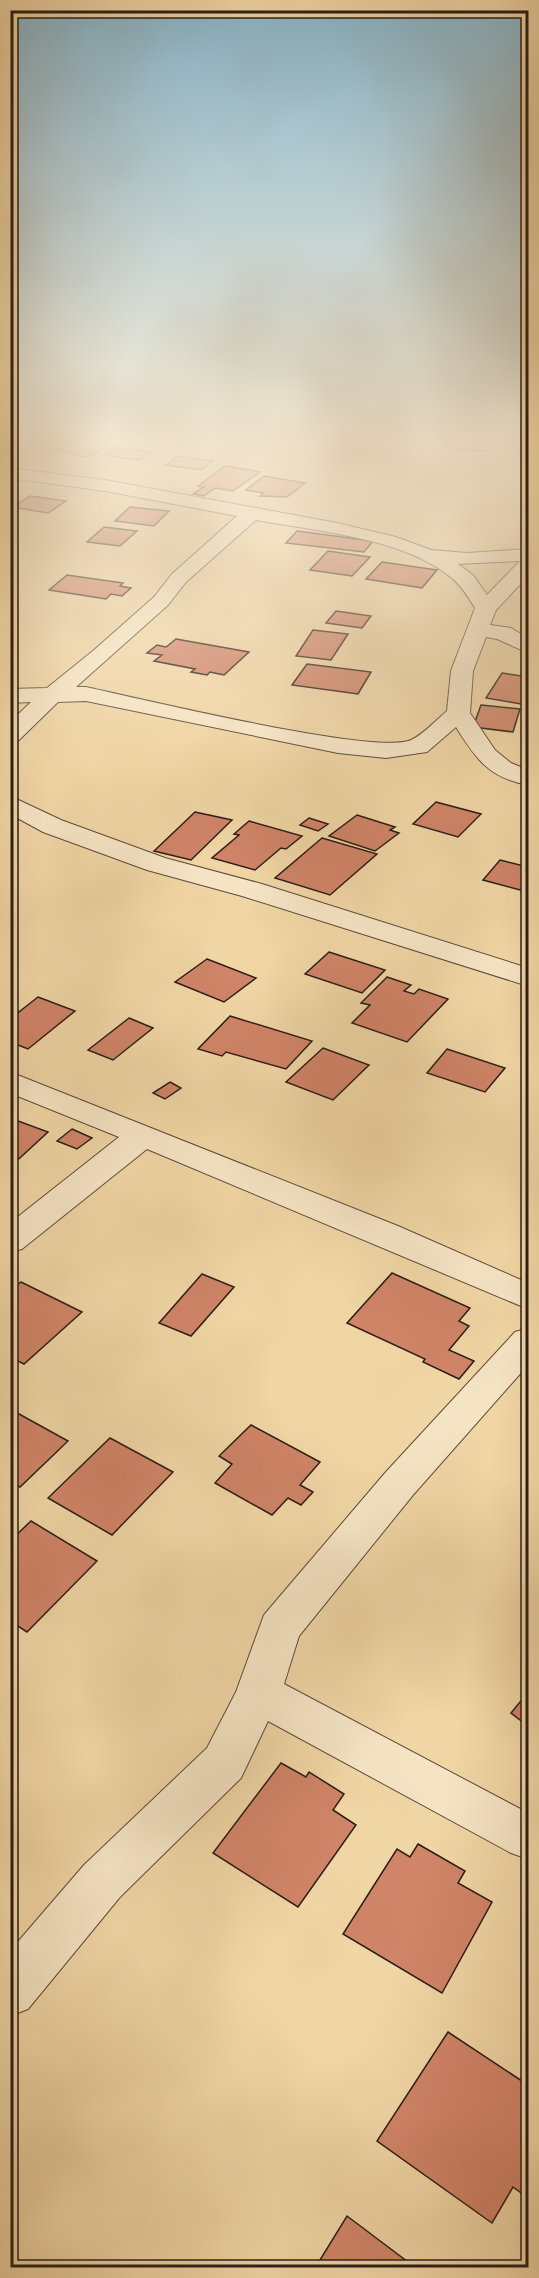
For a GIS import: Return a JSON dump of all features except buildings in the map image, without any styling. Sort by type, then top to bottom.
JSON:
[{"type":"street","points":[[10,736],[51,696],[102,655],[167,596],[179,578],[212,548]]},
{"type":"street","points":[[403,548],[423,554],[467,559],[528,555]]},
{"type":"street","points":[[423,554],[458,573],[482,618],[502,633],[528,647]]},
{"type":"street","points":[[528,565],[482,618],[462,671],[458,713],[486,755],[501,768],[528,778]]},
{"type":"street","points":[[10,696],[86,694],[338,746],[386,751],[418,747],[458,713]]},
{"type":"street","points":[[10,804],[52,826],[156,864],[252,890],[528,976]]},
{"type":"street","points":[[10,1081],[386,1234],[528,1297]]},
{"type":"street","points":[[10,1241],[142,1136]]},
{"type":"street","points":[[10,1991],[102,1881],[224,1763],[258,1693],[280,1628],[399,1484],[528,1341]]},
{"type":"street","points":[[258,1693],[528,1837]]}]
